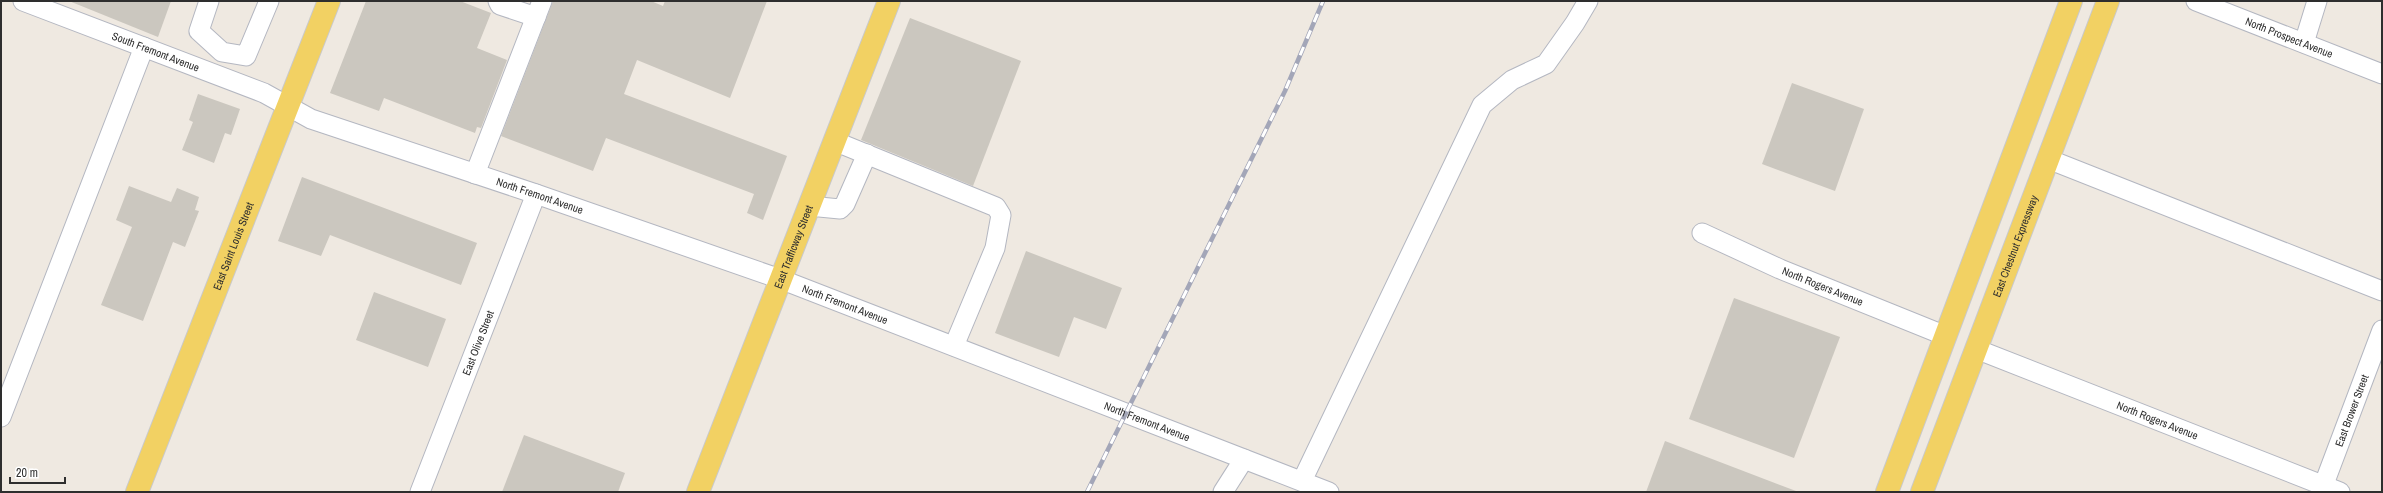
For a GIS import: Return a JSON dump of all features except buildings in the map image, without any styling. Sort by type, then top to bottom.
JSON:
[{"type":"main road","name":"East Saint Louis Street","points":[[137,492],[329,1]]},
{"type":"main road","name":"East Trafficway Street","points":[[698,492],[889,1]]},
{"type":"main road","points":[[1887,492],[2072,1]]},
{"type":"main road","name":"East Chestnut Expressway","points":[[1922,492],[2108,1]]},
{"type":"street","name":"South Fremont Avenue","points":[[23,1],[264,93],[288,105]]},
{"type":"street","points":[[209,1],[200,31],[222,52],[246,56],[269,1]]},
{"type":"street","points":[[474,174],[539,9],[500,5],[498,1]]},
{"type":"street","points":[[1302,481],[1482,105],[1512,80],[1546,64],[1575,24],[1588,1]]},
{"type":"street","name":"North Prospect Avenue","points":[[2196,1],[2382,74]]},
{"type":"street","points":[[2304,43],[2316,1]]},
{"type":"street","points":[[1,417],[144,47]]},
{"type":"street","points":[[216,75],[222,52]]},
{"type":"street","name":"North Fremont Avenue","points":[[288,105],[311,119],[536,194],[780,279],[1329,492]]},
{"type":"street","points":[[834,141],[996,207],[1001,215],[994,248],[954,346]]},
{"type":"street","points":[[809,206],[840,209],[845,204],[867,154]]},
{"type":"street","points":[[2048,160],[2382,291]]},
{"type":"street","name":"East Olive Street","points":[[420,492],[536,194]]},
{"type":"street","name":"North Rogers Avenue","points":[[1702,233],[1780,269],[1946,336]]},
{"type":"street","name":"East Brower Street","points":[[2328,490],[2382,330]]},
{"type":"street","name":"North Rogers Avenue","points":[[1976,349],[2328,490]]},
{"type":"street","points":[[1223,492],[1244,458]]},
{"type":"railway","points":[[1087,492],[1285,91],[1323,1]]}]
